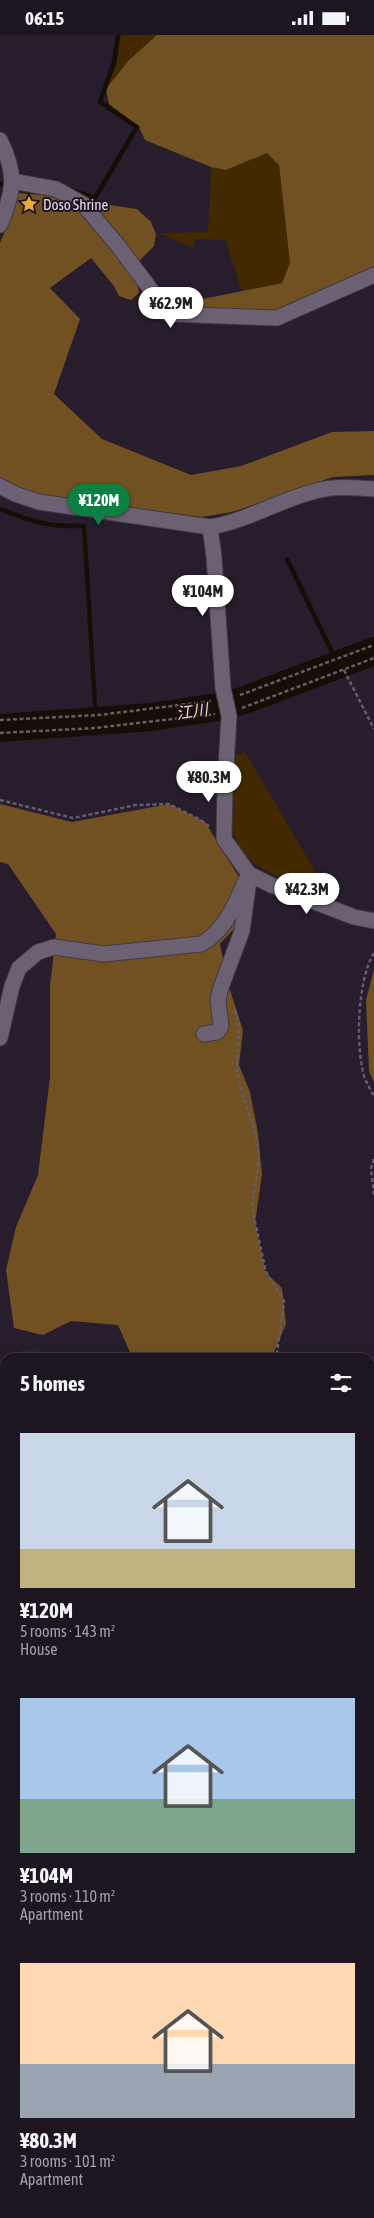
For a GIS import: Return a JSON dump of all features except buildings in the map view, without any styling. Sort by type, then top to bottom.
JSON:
[{"type":"street","points":[[0,140],[13,172],[9,203],[0,225]]},
{"type":"street","points":[[12,181],[56,189],[83,204],[119,247],[169,314],[277,318],[374,275]]},
{"type":"street","points":[[0,486],[15,494],[39,502],[210,527],[230,524],[319,490],[346,487],[374,489]]},
{"type":"street","points":[[210,527],[214,557],[223,688],[227,705],[224,839],[250,874],[271,885],[345,914],[374,921]]},
{"type":"street","points":[[204,1034],[217,1032],[221,1027],[218,1000],[220,989],[242,931],[249,892],[250,874]]},
{"type":"street","points":[[0,1038],[12,986],[19,968],[38,951],[54,947],[104,954],[202,944],[210,940],[223,926],[250,874]]},
{"type":"path","points":[[0,720],[98,715],[203,703],[227,705],[374,645]]},
{"type":"path","points":[[0,733],[96,728],[227,705],[344,670],[374,658]]},
{"type":"path","points":[[344,670],[374,729]]},
{"type":"path","points":[[0,800],[73,818],[136,805],[169,804],[199,819],[224,839]]},
{"type":"path","points":[[374,953],[363,980],[360,999],[361,1052],[365,1078],[374,1097]]},
{"type":"path","points":[[233,1005],[240,1029],[238,1075],[257,1137],[258,1155],[252,1203],[253,1213],[266,1272],[284,1301],[277,1353]]},
{"type":"path","points":[[374,1159],[371,1168],[374,1195]]},
{"type":"shaded area","points":[[121,35],[157,35],[128,61],[106,89],[117,63]]},
{"type":"shaded area","points":[[157,35],[374,35],[374,277],[284,312],[172,310],[178,304],[282,283],[290,263],[279,165],[267,153],[226,170],[211,167],[145,140],[139,127],[109,104],[106,89],[128,61]]},
{"type":"shaded area","points":[[267,153],[279,165],[290,263],[282,283],[242,291],[225,240],[195,239],[193,248],[159,233],[208,232],[211,167],[226,170]]},
{"type":"shaded area","points":[[18,193],[137,209],[151,222],[156,234],[154,246],[134,266],[139,293],[131,300],[119,296],[114,286],[91,258],[50,288],[80,319],[54,394],[102,439],[191,475],[241,466],[332,432],[374,431],[374,475],[333,477],[232,512],[202,517],[46,497],[19,489],[0,479],[0,243],[15,207]]},
{"type":"shaded area","points":[[245,752],[329,895],[276,876],[252,861],[243,852],[236,840],[231,811],[234,756]]},
{"type":"shaded area","points":[[0,804],[72,822],[169,804],[205,822],[247,890],[245,917],[220,944],[228,984],[243,1030],[239,1065],[250,1092],[258,1133],[262,1174],[255,1223],[266,1273],[282,1288],[286,1324],[274,1353],[130,1353],[118,1325],[71,1321],[43,1335],[14,1328],[6,1270],[16,1227],[38,1175],[50,1077],[50,986],[56,934],[8,864],[0,862]]},
{"type":"shaded area","points":[[374,969],[374,1082],[369,1071],[366,1000]]},
{"type":"shaded area","points":[[23,1350],[59,1353],[20,1353]]},
{"type":"waterway","points":[[67,188],[95,198],[137,127],[100,102],[114,62],[118,35]]},
{"type":"waterway","points":[[0,509],[41,523],[60,526],[84,526],[95,705]]},
{"type":"waterway","points":[[287,559],[334,656]]},
{"type":"waterway","name":"江川","points":[[0,728],[151,717],[217,707],[242,701],[374,651]]},
{"type":"place","name":"Doso Shrine","points":[[29,204]]}]
